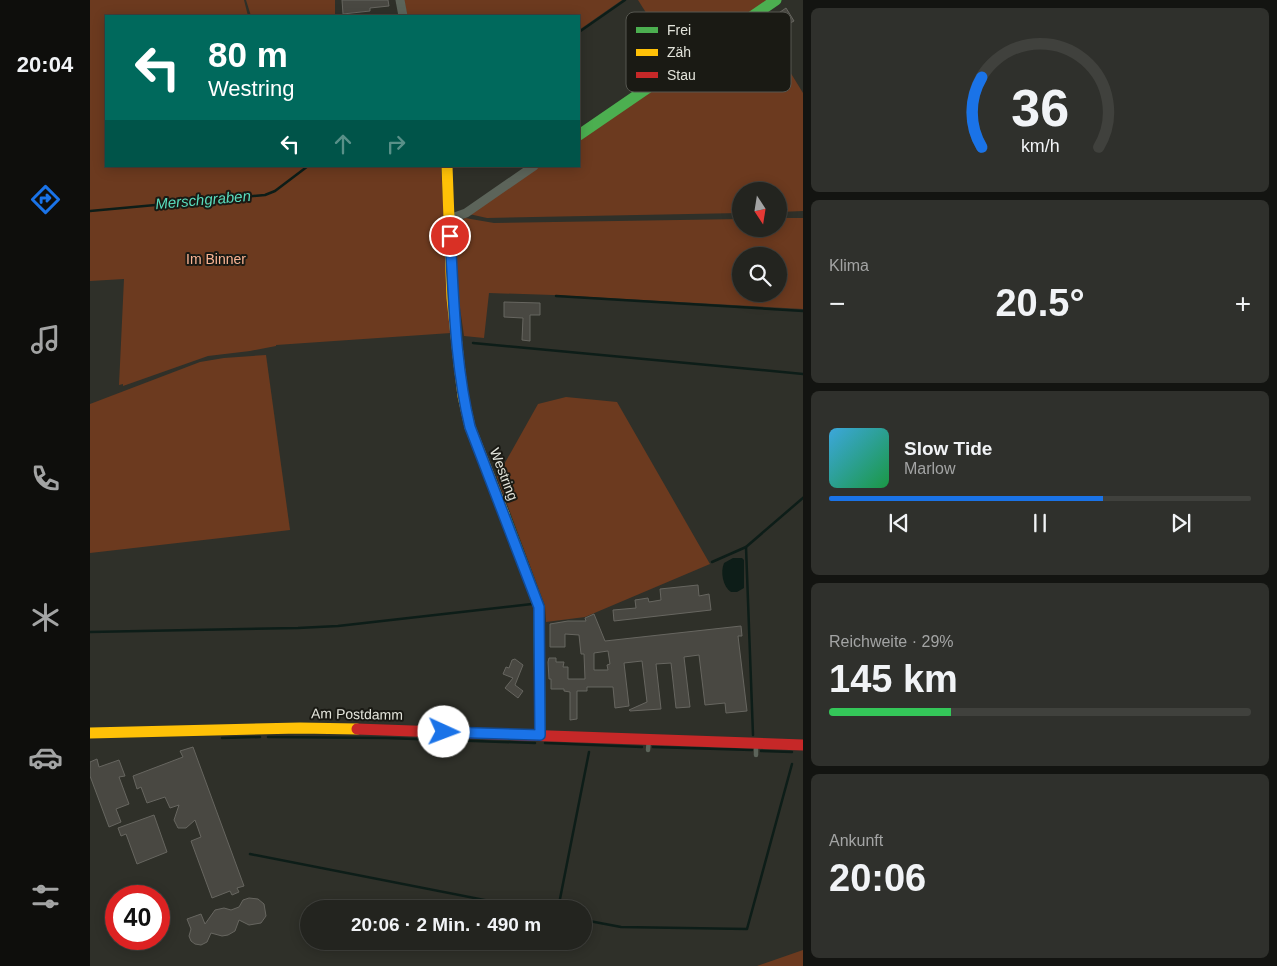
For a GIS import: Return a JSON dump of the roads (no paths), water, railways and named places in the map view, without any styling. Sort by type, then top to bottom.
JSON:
[{"type":"street","points":[[400,0],[403,15]]},
{"type":"street","points":[[758,12],[776,0]]},
{"type":"street","points":[[580,134],[642,92]]},
{"type":"street","name":"Westring","points":[[447,167],[456,339],[464,403],[470,427],[539,607],[540,735]]},
{"type":"street","points":[[450,219],[466,213],[533,167]]},
{"type":"street","name":"Am Postdamm","points":[[90,734],[300,728],[386,729],[540,735],[649,745],[756,749],[803,745]]},
{"type":"water","points":[[733,558],[742,558],[744,560],[744,588],[737,592],[728,590],[722,575],[724,563]]},
{"type":"waterway","name":"Merschgraben","points":[[580,31],[625,0]]},
{"type":"waterway","name":"Merschgraben","points":[[90,211],[265,195],[275,191],[307,167]]},
{"type":"waterway","points":[[556,296],[803,311]]},
{"type":"waterway","points":[[473,343],[803,374]]},
{"type":"waterway","points":[[712,562],[746,547],[803,498]]},
{"type":"waterway","points":[[746,547],[753,735]]},
{"type":"waterway","points":[[90,632],[338,626],[532,604],[532,602]]},
{"type":"waterway","points":[[222,738],[260,737]]},
{"type":"waterway","points":[[268,737],[386,738],[535,743]]},
{"type":"waterway","points":[[545,743],[642,747]]},
{"type":"waterway","points":[[653,747],[752,750]]},
{"type":"waterway","points":[[761,751],[792,752]]},
{"type":"waterway","points":[[560,900],[589,752]]},
{"type":"waterway","points":[[592,922],[621,927],[747,929],[792,764]]},
{"type":"waterway","points":[[250,854],[484,900]]},
{"type":"park label","name":"Im Binner","points":[[216,259]]}]
